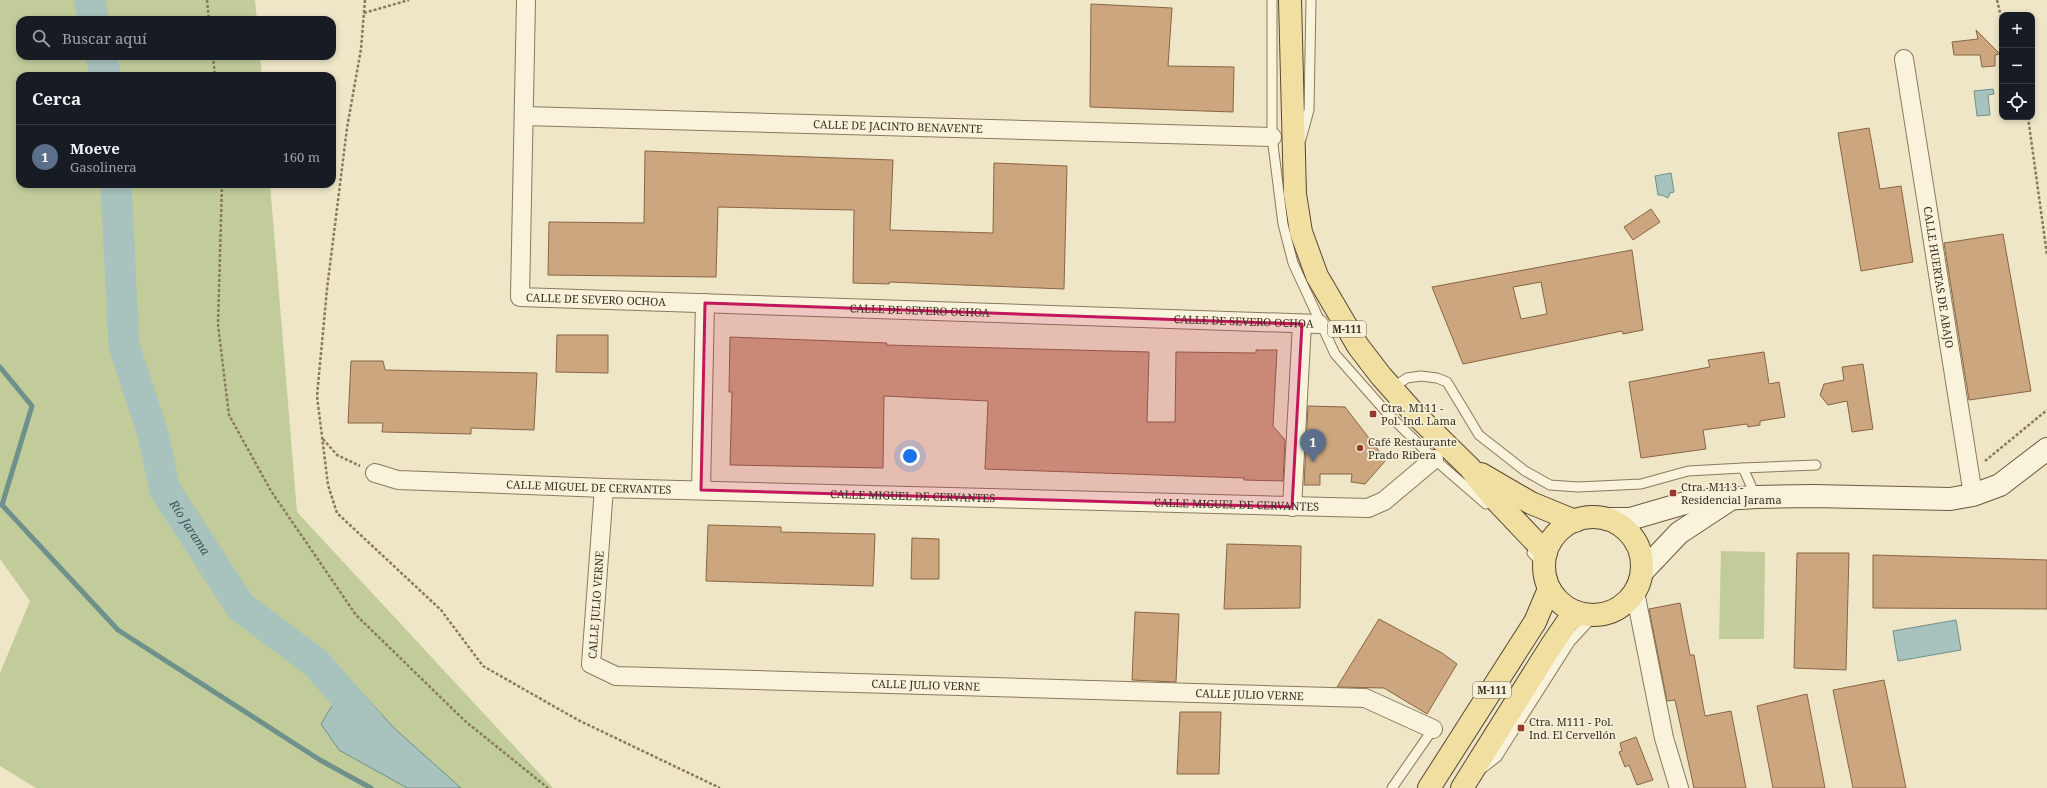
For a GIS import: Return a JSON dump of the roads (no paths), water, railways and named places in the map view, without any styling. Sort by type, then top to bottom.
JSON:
[{"type":"main road","name":"M-111","points":[[1290,0],[1293,155],[1295,194],[1301,232],[1317,276],[1358,346],[1392,388],[1470,468],[1535,552],[1549,545],[1560,530],[1574,521],[1590,517],[1607,519],[1623,526],[1635,539],[1642,555],[1643,570],[1635,592],[1626,605],[1611,612],[1587,615],[1568,621],[1464,785]]},
{"type":"main road","name":"M-111","points":[[1470,468],[1531,503],[1574,521]]},
{"type":"main road","points":[[1535,552],[1549,589],[1562,605],[1587,615]]},
{"type":"main road","name":"M-111","points":[[1430,788],[1535,622],[1549,589]]},
{"type":"street","points":[[524,116],[526,0]]},
{"type":"street","name":"CALLE HUERTAS DE ABAJO","points":[[1904,59],[1973,495]]},
{"type":"street","name":"CALLE DE JACINTO BENAVENTE","points":[[524,116],[1272,137]]},
{"type":"street","name":"CALLE DE SEVERO OCHOA","points":[[524,116],[520,297],[1320,324]]},
{"type":"street","points":[[701,490],[705,303]]},
{"type":"street","points":[[1292,507],[1302,324]]},
{"type":"street","points":[[1607,519],[1630,519],[1692,501],[1729,500],[1756,497],[1813,496],[1950,499],[1973,495],[2000,485],[2047,449]]},
{"type":"street","name":"CALLE MIGUEL DE CERVANTES","points":[[375,474],[398,480],[604,488],[1368,508],[1384,501],[1434,459]]},
{"type":"street","name":"CALLE JULIO VERNE","points":[[604,488],[591,664],[616,676],[1365,698],[1433,729]]},
{"type":"street","points":[[1643,570],[1679,533],[1729,500]]},
{"type":"street","points":[[1635,592],[1664,738],[1679,788]]},
{"type":"lane","points":[[1272,0],[1272,137],[1283,224],[1293,263],[1320,324],[1335,354],[1388,414],[1434,459],[1477,495],[1535,552]]},
{"type":"lane","points":[[1293,155],[1302,138],[1309,110],[1311,0]]},
{"type":"lane","points":[[1392,388],[1407,378],[1421,376],[1437,378],[1447,382],[1479,435],[1526,471],[1550,485],[1578,487],[1642,484],[1688,472],[1816,465]]},
{"type":"lane","points":[[1743,468],[1756,497]]},
{"type":"lane","points":[[1392,788],[1433,729]]},
{"type":"water","points":[[1993,89],[1994,94],[1988,95],[1990,115],[1977,116],[1974,91]]},
{"type":"water","points":[[1671,173],[1674,192],[1670,193],[1668,198],[1658,195],[1655,176]]},
{"type":"water","points":[[1956,620],[1961,650],[1898,661],[1893,631]]},
{"type":"water","points":[[353,683],[394,728],[461,788],[407,788],[339,750],[321,724],[336,699]]},
{"type":"waterway","name":"Río Jarama","points":[[89,0],[93,16]]},
{"type":"waterway","name":"Río Jarama","points":[[102,60],[105,72]]},
{"type":"waterway","name":"Río Jarama","points":[[116,188],[124,346],[153,434],[165,490],[241,607],[316,663],[370,725]]},
{"type":"waterway","points":[[0,367],[32,406],[2,505],[118,630],[320,760],[371,788]]},
{"type":"place","name":"Ctra. M111 - Pol. Ind. Lama","points":[[1373,414]]},
{"type":"place","name":"Café Restaurante Prado Ribera","points":[[1360,448]]},
{"type":"place","name":"Moeve","points":[[1313,462]]},
{"type":"place","name":"Ctra. M113 - Residencial Jarama","points":[[1673,493]]},
{"type":"place","name":"Ctra. M111 - Pol. Ind. El Cervellón","points":[[1521,728]]}]
